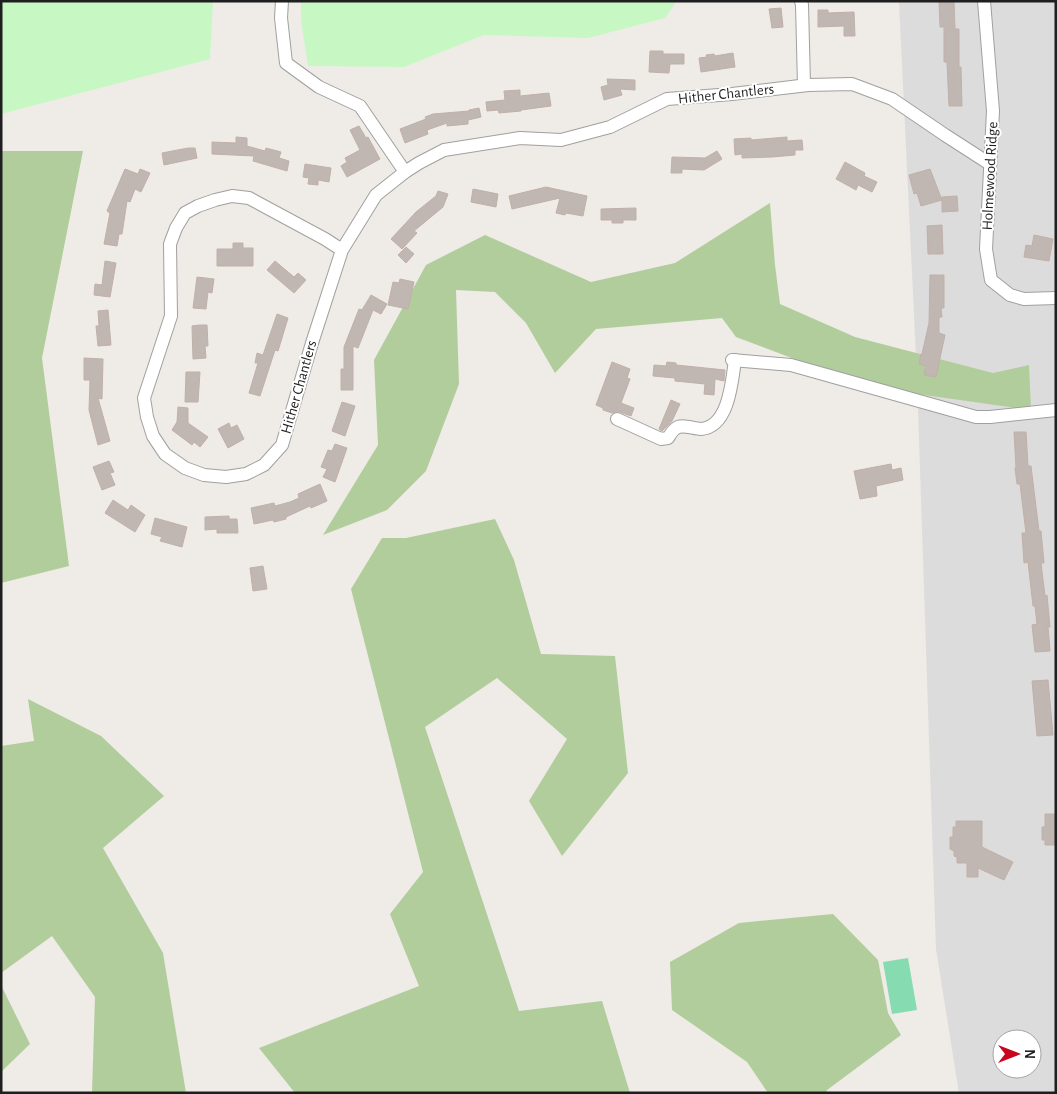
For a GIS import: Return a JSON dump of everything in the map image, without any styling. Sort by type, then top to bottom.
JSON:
[{"type":"street","points":[[282,1],[281,18],[286,63],[319,87],[360,106],[405,172]]},
{"type":"street","points":[[800,1],[802,4],[804,85]]},
{"type":"street","name":"Holmewood Ridge","points":[[984,1],[993,111],[986,249],[991,280],[1010,294],[1024,299],[1056,298]]},
{"type":"street","name":"Hither Chantlers","points":[[342,250],[249,198],[232,196],[215,200],[185,212],[170,244],[171,316],[144,398],[146,417],[153,436],[165,454],[186,468],[204,475],[226,477],[246,474],[264,464],[282,445],[342,250],[376,195],[405,172],[444,150],[520,138],[562,140],[610,127],[667,99],[732,94],[804,85],[852,84],[892,99],[990,164]]},
{"type":"street","points":[[617,419],[661,439],[668,438],[675,428],[680,426],[708,427],[718,419],[727,404],[734,360],[790,366],[976,417],[1056,410]]},
{"type":"shaded area","points":[[899,1],[1056,1],[1056,1093],[959,1093],[936,949],[917,378]]},
{"type":"green space","points":[[1,1],[213,1],[210,59],[1,114]]},
{"type":"green space","points":[[301,1],[677,1],[665,18],[588,38],[484,35],[404,67],[308,66],[301,20]]},
{"type":"green space","points":[[1,151],[83,151],[42,358],[69,566],[1,583]]},
{"type":"green space","points":[[770,203],[780,304],[855,337],[993,373],[1029,365],[1031,410],[868,387],[736,337],[722,318],[596,329],[555,373],[526,323],[495,292],[456,290],[459,384],[426,471],[387,510],[323,535],[378,445],[374,360],[426,265],[485,235],[591,282],[675,263]]},
{"type":"green space","points":[[495,519],[514,560],[541,654],[615,656],[628,773],[562,856],[529,801],[567,739],[497,678],[425,727],[519,1011],[602,1001],[630,1093],[295,1093],[259,1048],[419,986],[390,914],[423,872],[351,589],[382,538],[406,538]]},
{"type":"green space","points":[[28,699],[101,736],[164,796],[103,848],[163,953],[186,1093],[92,1093],[95,997],[52,936],[1,973],[1,746],[34,741]]},
{"type":"green space","points":[[833,914],[878,960],[888,1013],[901,1035],[827,1090],[826,1093],[768,1093],[747,1062],[672,1010],[670,962],[739,923]]},
{"type":"green space","points":[[908,958],[917,1010],[892,1014],[883,962]]},
{"type":"green space","points":[[1,985],[30,1044],[1,1072]]},
{"type":"building","points":[[939,1],[954,1],[955,29],[959,29],[962,106],[949,106],[947,62],[944,62],[944,27],[940,27]]},
{"type":"building","points":[[781,8],[783,27],[772,28],[769,9]]},
{"type":"building","points":[[818,10],[828,10],[828,13],[854,12],[855,36],[844,36],[844,26],[818,27]]},
{"type":"building","points":[[650,51],[663,51],[663,54],[684,54],[684,64],[670,64],[669,73],[649,72]]},
{"type":"building","points":[[733,53],[735,67],[701,72],[699,58],[707,57],[706,55],[714,54],[715,56]]},
{"type":"building","points":[[607,79],[635,80],[635,90],[620,89],[622,95],[604,100],[601,87],[608,85]]},
{"type":"building","points":[[520,90],[520,96],[549,93],[551,106],[499,113],[498,110],[487,111],[486,102],[505,100],[504,91]]},
{"type":"building","points":[[479,108],[481,117],[468,120],[468,124],[447,126],[447,123],[427,130],[428,134],[405,143],[400,129],[426,119],[425,117],[433,114],[469,111]]},
{"type":"building","points":[[359,126],[366,138],[368,137],[380,159],[347,177],[341,166],[347,162],[345,158],[360,150],[350,130]]},
{"type":"building","points":[[236,137],[247,138],[247,146],[265,151],[266,148],[281,152],[279,158],[289,161],[287,171],[253,161],[254,156],[212,154],[212,142],[236,143]]},
{"type":"building","points":[[787,137],[787,141],[802,140],[803,150],[795,150],[795,155],[772,157],[742,158],[742,154],[735,155],[734,139],[751,138],[751,140]]},
{"type":"building","points":[[195,148],[197,158],[164,165],[162,153]]},
{"type":"building","points":[[717,151],[722,159],[704,170],[682,169],[682,173],[671,173],[672,157],[705,158]]},
{"type":"building","points":[[845,162],[865,173],[864,176],[877,182],[872,192],[858,185],[856,190],[836,179]]},
{"type":"building","points":[[305,164],[331,168],[329,182],[318,180],[318,185],[308,184],[309,178],[303,177]]},
{"type":"building","points":[[125,169],[138,174],[140,169],[150,173],[141,192],[135,189],[130,202],[127,201],[122,234],[119,234],[117,246],[104,244],[110,213],[107,211]]},
{"type":"building","points":[[930,169],[942,200],[921,206],[917,193],[914,194],[909,175]]},
{"type":"building","points":[[546,187],[587,196],[583,216],[556,213],[560,198],[512,209],[509,196]]},
{"type":"building","points":[[473,189],[498,194],[496,207],[471,202]]},
{"type":"building","points":[[438,191],[448,194],[443,207],[414,231],[417,233],[402,249],[391,239],[416,212],[436,196]]},
{"type":"building","points":[[957,196],[958,211],[942,212],[942,197]]},
{"type":"building","points":[[636,208],[636,220],[623,220],[623,223],[612,223],[612,220],[601,220],[601,209]]},
{"type":"building","points":[[942,225],[943,254],[928,254],[927,226]]},
{"type":"building","points":[[1034,235],[1053,239],[1049,261],[1024,257],[1026,245],[1032,246]]},
{"type":"building","points":[[233,243],[243,243],[243,248],[253,248],[253,266],[217,266],[217,249],[233,249]]},
{"type":"building","points":[[406,247],[414,254],[406,263],[398,255]]},
{"type":"building","points":[[105,261],[116,263],[110,297],[94,295],[95,284],[102,285]]},
{"type":"building","points":[[275,261],[294,277],[298,273],[306,280],[294,293],[267,270]]},
{"type":"building","points":[[930,275],[944,275],[944,308],[941,308],[942,317],[939,317],[939,333],[945,335],[936,377],[924,375],[926,366],[919,364],[929,323]]},
{"type":"building","points":[[197,277],[214,279],[212,293],[208,292],[206,309],[193,308]]},
{"type":"building","points":[[400,279],[414,282],[408,309],[388,305],[393,282],[399,283]]},
{"type":"building","points":[[371,295],[387,304],[381,314],[373,310],[358,348],[353,346],[353,390],[341,390],[341,369],[344,369],[344,347],[359,309],[362,310]]},
{"type":"building","points":[[108,310],[111,345],[98,346],[96,326],[99,326],[98,311]]},
{"type":"building","points":[[277,314],[288,318],[278,351],[275,350],[260,396],[249,393],[258,363],[255,363],[257,353],[263,355]]},
{"type":"building","points":[[207,325],[208,346],[205,346],[206,358],[193,359],[192,326]]},
{"type":"building","points":[[84,358],[103,359],[102,399],[98,398],[110,441],[98,445],[89,410],[90,380],[84,380]]},
{"type":"building","points":[[612,362],[630,369],[627,378],[630,379],[621,403],[634,408],[631,416],[617,411],[612,413],[596,405]]},
{"type":"building","points":[[667,362],[676,363],[676,365],[725,370],[724,381],[715,379],[714,395],[704,394],[705,384],[675,381],[675,378],[653,376],[654,365],[666,366]]},
{"type":"building","points":[[186,372],[200,372],[198,402],[185,402]]},
{"type":"building","points":[[671,400],[680,404],[672,421],[662,431],[659,429]]},
{"type":"building","points":[[342,402],[355,406],[345,436],[332,431]]},
{"type":"building","points":[[178,407],[188,408],[188,423],[208,437],[200,447],[194,442],[192,445],[172,430],[177,422]]},
{"type":"building","points":[[229,423],[231,428],[237,425],[244,439],[228,448],[218,429]]},
{"type":"building","points":[[1014,432],[1026,432],[1028,466],[1031,466],[1039,531],[1041,531],[1044,563],[1041,563],[1045,596],[1047,595],[1050,651],[1035,652],[1032,625],[1037,624],[1028,562],[1024,563],[1022,533],[1026,533],[1020,484],[1017,484],[1015,468]]},
{"type":"building","points":[[335,444],[347,448],[335,482],[323,477],[327,469],[321,467],[328,450],[332,451]]},
{"type":"building","points":[[109,461],[114,472],[110,473],[115,485],[102,490],[93,467]]},
{"type":"building","points":[[891,464],[892,470],[901,468],[903,480],[876,486],[877,496],[860,499],[854,471]]},
{"type":"building","points":[[320,484],[327,501],[311,508],[310,506],[286,517],[286,519],[254,524],[251,508],[274,503],[275,506],[290,502],[299,498],[298,494]]},
{"type":"building","points":[[113,500],[128,510],[131,505],[145,515],[135,532],[105,513]]},
{"type":"building","points":[[229,516],[229,519],[237,519],[238,533],[217,533],[217,529],[205,530],[205,517]]},
{"type":"building","points":[[155,518],[187,527],[182,547],[160,541],[162,537],[151,534]]},
{"type":"building","points":[[263,566],[267,589],[253,591],[250,568]]},
{"type":"building","points":[[1048,680],[1053,735],[1037,736],[1032,681]]},
{"type":"building","points":[[1045,814],[1056,814],[1056,845],[1045,845],[1045,840],[1042,840]]},
{"type":"building","points":[[956,821],[982,821],[982,847],[1013,862],[1004,880],[978,868],[978,877],[967,877],[967,863],[957,863],[954,851],[950,849],[950,837],[953,837],[953,827],[956,827]]}]
